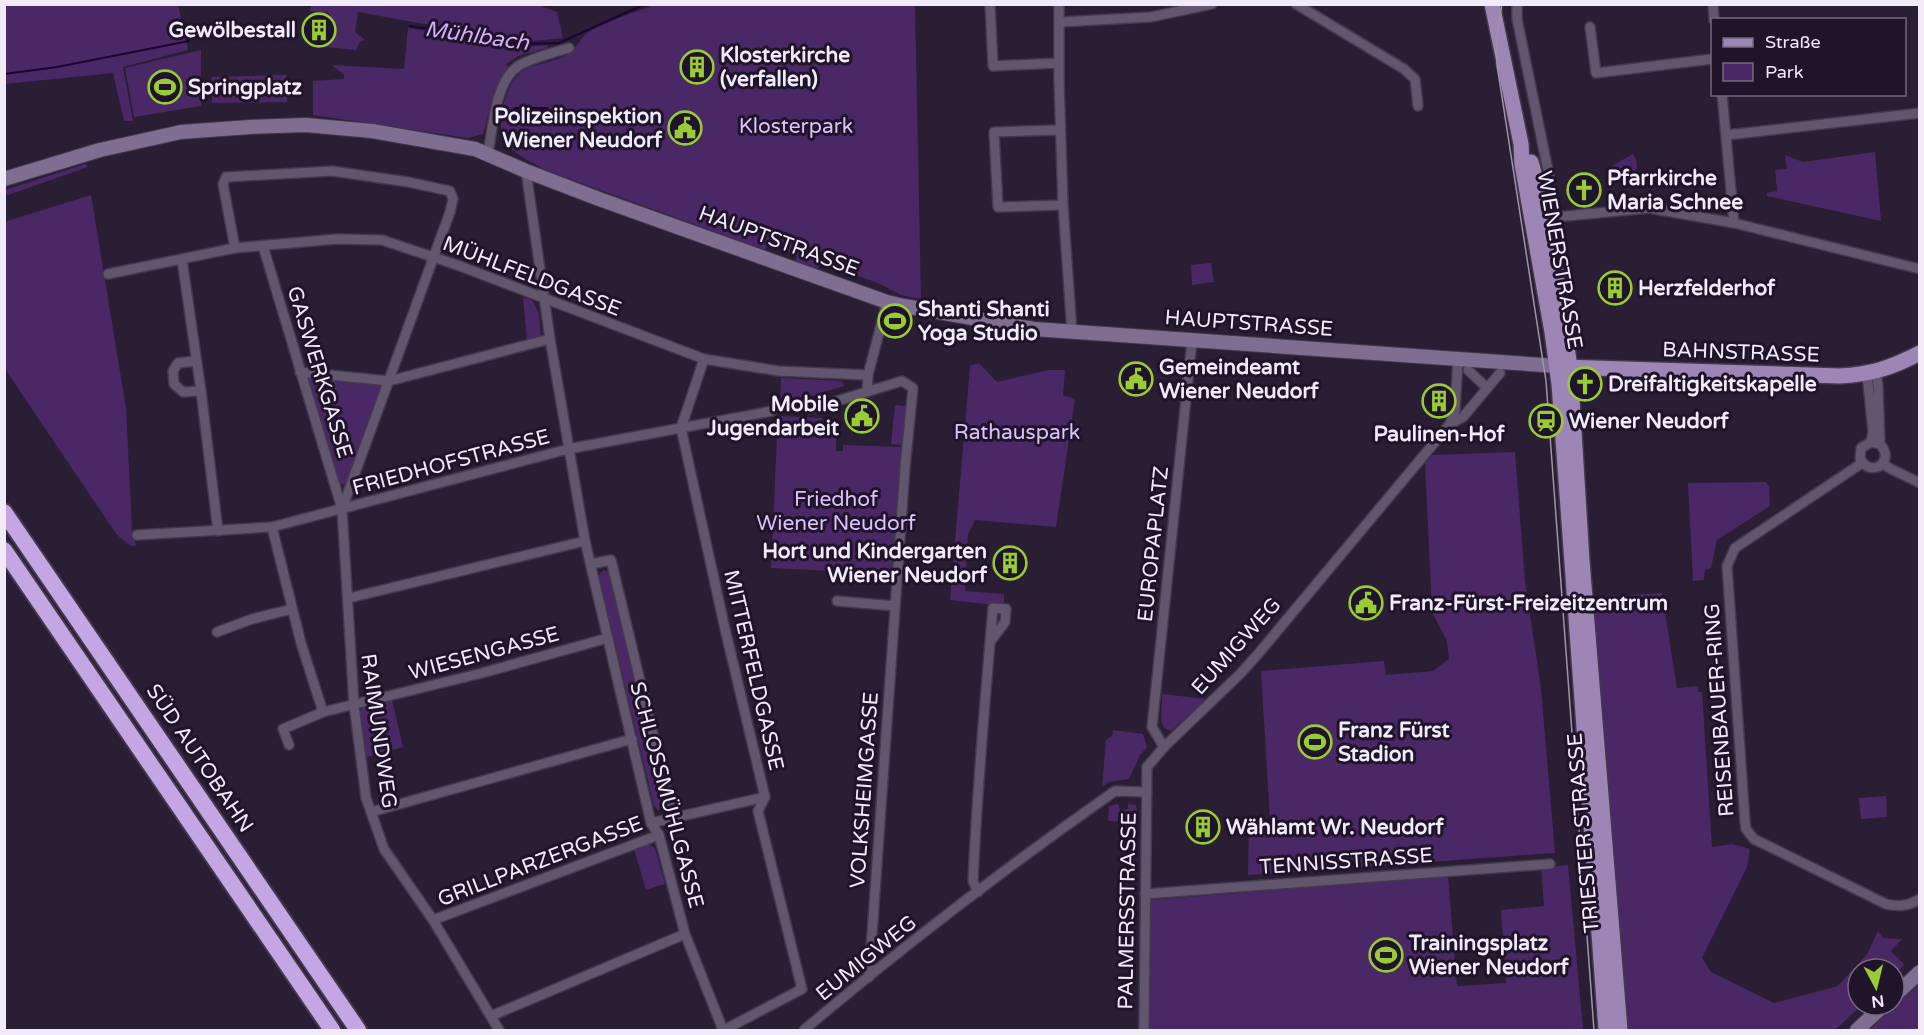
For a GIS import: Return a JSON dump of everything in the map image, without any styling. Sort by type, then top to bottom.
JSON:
[{"type":"highway","name":"SÜD AUTOBAHN","points":[[4,512],[358,1030]]},
{"type":"highway","points":[[4,550],[332,1030]]},
{"type":"main road","name":"WIENERSTRASSE","points":[[1492,4],[1563,367]]},
{"type":"main road","name":"WIENERSTRASSE","points":[[1521,144],[1530,161],[1546,218],[1563,367],[1583,634]]},
{"type":"main road","name":"BAHNSTRASSE","points":[[1563,367],[1830,376],[1872,373],[1896,365],[1920,353]]},
{"type":"main road","name":"TRIESTER STRASSE","points":[[1583,634],[1606,1030]]},
{"type":"main road","name":"TRIESTER STRASSE","points":[[1583,634],[1620,1030]]},
{"type":"street","points":[[990,4],[993,66],[1059,63]]},
{"type":"street","points":[[1059,4],[1060,130],[1072,332]]},
{"type":"street","points":[[1059,22],[1151,17],[1212,4]]},
{"type":"street","points":[[1296,4],[1404,69],[1415,79],[1418,106]]},
{"type":"street","name":"WIENERSTRASSE","points":[[1517,4],[1517,19],[1549,175],[1537,184]]},
{"type":"street","points":[[1590,27],[1596,73],[1711,59]]},
{"type":"street","points":[[488,153],[497,104],[506,78],[518,66],[569,48]]},
{"type":"street","points":[[1722,96],[1734,223]]},
{"type":"street","points":[[1726,135],[1920,113]]},
{"type":"street","name":"HAUPTSTRASSE","points":[[4,179],[100,150],[170,135],[250,127],[306,126],[362,130],[462,145],[488,153],[526,171],[887,302],[986,322],[1072,332],[1563,367]]},
{"type":"street","points":[[1060,130],[994,132],[998,207],[1063,205]]},
{"type":"street","points":[[235,248],[223,184],[226,177],[332,171],[408,182],[450,191],[453,199],[450,212],[342,509]]},
{"type":"street","name":"SCHLOSSMÜHLGASSE","points":[[526,171],[550,339],[585,541],[651,823],[659,835],[685,934],[723,1030]]},
{"type":"street","points":[[1546,218],[1650,208],[1734,223],[1920,269]]},
{"type":"street","name":"MÜHLFELDGASSE","points":[[108,274],[235,248],[337,239],[382,240],[457,265],[704,359],[779,371],[868,375]]},
{"type":"street","name":"GASWERKGASSE","points":[[263,246],[342,509]]},
{"type":"street","points":[[182,260],[218,531]]},
{"type":"street","points":[[811,409],[867,391],[868,375],[887,302]]},
{"type":"street","points":[[300,372],[389,381],[550,339]]},
{"type":"street","name":"EUROPAPLATZ","points":[[1164,747],[1152,726],[1192,341]]},
{"type":"street","name":"EUMIGWEG","points":[[804,1030],[978,892],[1115,791],[1147,792],[1147,767],[1164,747],[1258,654],[1450,424],[1455,411],[1458,358]]},
{"type":"street","points":[[681,428],[704,359]]},
{"type":"street","points":[[196,361],[178,363],[173,371],[174,384],[183,392],[201,390]]},
{"type":"street","points":[[1468,370],[1487,388]]},
{"type":"street","points":[[1450,424],[1463,417],[1500,373]]},
{"type":"street","points":[[1872,373],[1873,432],[1875,443],[1885,452],[1883,463],[1870,468],[1862,463],[1859,453],[1861,448],[1875,443]]},
{"type":"street","name":"VOLKSHEIMGASSE","points":[[867,391],[902,381],[913,388],[869,977]]},
{"type":"street","name":"FRIEDHOFSTRASSE","points":[[137,535],[272,527],[568,449],[772,411]]},
{"type":"street","name":"MITTERFELDGASSE","points":[[681,428],[722,618],[765,797],[758,811],[802,989],[723,1030]]},
{"type":"street","name":"REISENBAUER-RING","points":[[1862,463],[1735,548],[1727,566],[1746,829],[1754,840],[1886,904],[1909,905],[1920,899]]},
{"type":"street","points":[[1883,463],[1920,483]]},
{"type":"street","name":"RAIMUNDWEG","points":[[342,509],[354,705],[366,798],[384,849],[433,920],[499,1030]]},
{"type":"street","points":[[272,527],[301,643],[323,712]]},
{"type":"street","points":[[348,598],[585,541]]},
{"type":"street","name":"SCHLOSSMÜHLGASSE","points":[[591,564],[611,560],[673,818]]},
{"type":"street","points":[[837,601],[895,606]]},
{"type":"street","points":[[217,633],[252,619],[292,609]]},
{"type":"street","name":"WIESENGASSE","points":[[289,745],[283,729],[323,712],[482,673],[608,638]]},
{"type":"street","points":[[978,892],[973,881],[973,870],[990,642]]},
{"type":"street","points":[[371,812],[632,739]]},
{"type":"street","name":"PALMERSSTRASSE","points":[[1144,1030],[1147,792]]},
{"type":"street","name":"GRILLPARZERGASSE","points":[[651,823],[765,797]]},
{"type":"street","name":"GRILLPARZERGASSE","points":[[433,920],[659,835]]},
{"type":"street","name":"TENNISSTRASSE","points":[[1145,894],[1550,864]]},
{"type":"street","points":[[491,1016],[685,934]]},
{"type":"street","points":[[1857,1030],[1871,1017]]},
{"type":"green space","points":[[4,5],[178,5],[188,50],[123,67],[133,121],[124,121],[113,73],[5,84]]},
{"type":"green space","points":[[311,5],[538,5],[557,12],[563,38],[524,42],[358,12],[355,32],[365,40],[360,42],[356,50],[327,47],[329,13],[310,11]]},
{"type":"green space","name":"Klosterpark","points":[[654,5],[915,5],[921,299],[901,295],[880,284],[821,262],[817,270],[795,262],[797,256],[789,251],[767,243],[765,250],[548,171],[515,152],[508,145],[503,137],[501,114],[509,88],[521,72],[568,54],[587,33],[598,27]]},
{"type":"green space","points":[[408,28],[524,47],[547,45],[548,48],[518,56],[505,65],[513,67],[497,89],[483,134],[468,138],[313,115],[313,81],[344,79],[344,75],[332,65],[404,69]]},
{"type":"green space","name":"Springplatz","points":[[201,50],[201,106],[134,117],[125,68]]},
{"type":"green space","points":[[286,75],[287,102],[212,103],[211,77]]},
{"type":"green space","points":[[1875,152],[1881,221],[1767,196],[1767,193],[1777,191],[1775,170],[1787,169],[1785,155],[1803,162]]},
{"type":"green space","points":[[1633,154],[1637,168],[1630,182],[1608,168]]},
{"type":"green space","points":[[85,164],[88,167],[5,196],[5,190]]},
{"type":"green space","points":[[91,195],[126,408],[132,530],[136,545],[131,546],[117,535],[5,369],[4,222]]},
{"type":"green space","points":[[1211,263],[1214,282],[1192,285],[1191,265]]},
{"type":"green space","points":[[523,298],[532,300],[539,314],[541,336],[527,340]]},
{"type":"green space","name":"Rathauspark","points":[[979,363],[997,382],[1049,370],[1065,370],[1063,395],[1075,399],[1056,527],[975,520],[968,534],[965,591],[1004,594],[1004,606],[950,600],[970,366]]},
{"type":"green space","points":[[311,376],[382,384],[383,392],[347,485],[339,484],[307,382]]},
{"type":"green space","points":[[781,378],[842,381],[844,386],[804,398],[806,408],[780,411]]},
{"type":"green space","points":[[895,405],[906,406],[902,445],[891,444]]},
{"type":"green space","name":"Friedhof Wiener Neudorf","points":[[778,416],[822,418],[822,424],[836,425],[836,451],[843,451],[843,445],[904,447],[892,574],[771,568]]},
{"type":"green space","points":[[1515,452],[1525,581],[1541,689],[1555,853],[1248,875],[1249,822],[1270,820],[1261,671],[1384,661],[1386,675],[1433,671],[1449,659],[1447,641],[1432,612],[1425,463],[1432,455]]},
{"type":"green space","points":[[1766,482],[1769,487],[1770,506],[1717,540],[1711,568],[1705,570],[1704,580],[1693,581],[1688,483]]},
{"type":"green space","points":[[605,570],[610,573],[665,803],[663,808],[658,810],[654,806],[599,577],[600,573]]},
{"type":"green space","points":[[1662,593],[1677,688],[1698,686],[1698,692],[1702,692],[1712,847],[1732,844],[1750,849],[1747,867],[1702,958],[1711,972],[1774,1003],[1838,986],[1846,977],[1846,1017],[1849,1017],[1835,1030],[1627,1030],[1591,598]]},
{"type":"green space","points":[[1162,694],[1207,699],[1171,731],[1164,728],[1161,721]]},
{"type":"green space","points":[[392,700],[403,747],[365,758],[359,714],[363,707]]},
{"type":"green space","points":[[1113,730],[1143,734],[1147,747],[1140,755],[1129,779],[1109,782],[1102,787],[1106,740],[1112,736]]},
{"type":"green space","points":[[1886,796],[1887,817],[1861,819],[1859,798]]},
{"type":"green space","points":[[1118,804],[1120,810],[1128,809],[1128,804],[1136,805],[1139,822],[1108,821],[1109,806]]},
{"type":"green space","points":[[648,844],[655,848],[665,884],[646,890],[634,849]]},
{"type":"green space","points":[[1568,865],[1583,1030],[1150,1030],[1150,900],[1448,876],[1457,986],[1506,983],[1501,910],[1544,906],[1541,868]]},
{"type":"green space","points":[[1878,931],[1883,938],[1902,939],[1891,951],[1897,957],[1864,957]]},
{"type":"green space","points":[[1919,984],[1919,1030],[1869,1030],[1883,1017],[1906,1017],[1906,996]]},
{"type":"shaded area","points":[[514,107],[548,107],[548,118],[514,118]]},
{"type":"waterway","name":"Mühlbach","points":[[410,26],[524,44],[559,43],[645,4]]},
{"type":"waterway","name":"Mühlbach","points":[[4,74],[57,67],[189,41]]},
{"type":"tram line","points":[[1502,4],[1497,35],[1497,65],[1546,381],[1594,1030]]},
{"type":"place","name":"Gewölbestall","points":[[319,30]]},
{"type":"place","name":"Klosterkirche (verfallen)","points":[[697,67]]},
{"type":"place","name":"Springplatz","points":[[165,87]]},
{"type":"place","name":"Polizeiinspektion Wiener Neudorf","points":[[685,128]]},
{"type":"place","name":"Pfarrkirche Maria Schnee","points":[[1584,190]]},
{"type":"place","name":"Herzfelderhof","points":[[1615,288]]},
{"type":"place","name":"Shanti Shanti Yoga Studio","points":[[895,321]]},
{"type":"place","name":"Gemeindeamt Wiener Neudorf","points":[[1136,379]]},
{"type":"place","name":"Dreifaltigkeitskapelle","points":[[1585,384]]},
{"type":"place","name":"Paulinen-Hof","points":[[1439,401]]},
{"type":"place","name":"Mobile Jugendarbeit","points":[[862,416]]},
{"type":"place","name":"Wiener Neudorf","points":[[1546,421]]},
{"type":"place","name":"Hort und Kindergarten Wiener Neudorf","points":[[1010,563]]},
{"type":"place","name":"Franz-Fürst-Freizeitzentrum","points":[[1366,603]]},
{"type":"place","name":"Franz Fürst Stadion","points":[[1315,742]]},
{"type":"place","name":"Wählamt Wr. Neudorf","points":[[1203,827]]},
{"type":"place","name":"Trainingsplatz Wiener Neudorf","points":[[1386,955]]}]
